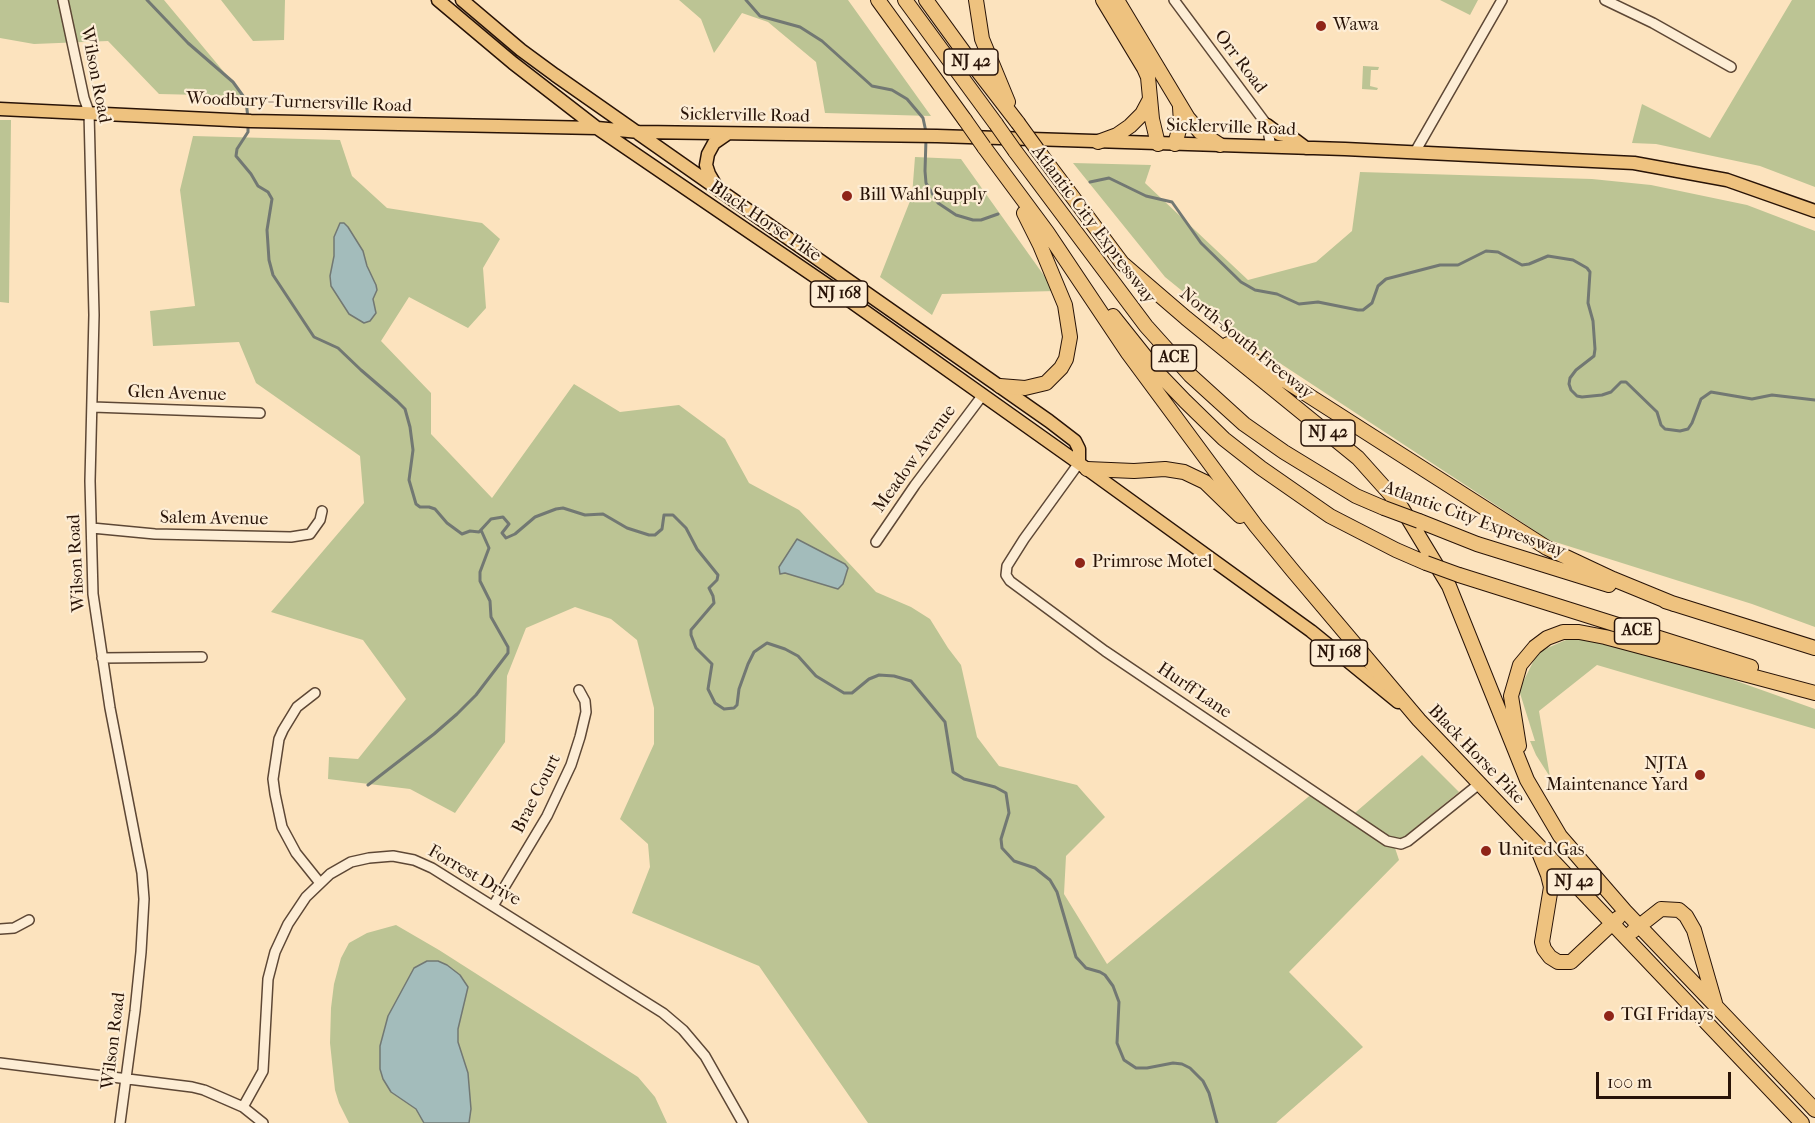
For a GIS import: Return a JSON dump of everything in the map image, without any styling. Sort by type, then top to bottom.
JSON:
[{"type":"highway","name":"NJ 42","points":[[878,0],[1047,232],[1128,353],[1256,526],[1419,720]]},
{"type":"highway","name":"Atlantic City Expressway","points":[[905,0],[1146,326],[1190,375],[1244,424],[1284,452],[1356,496],[1384,508],[1477,544],[1815,648]]},
{"type":"highway","name":"North-South Freeway","points":[[926,0],[1122,263],[1358,458],[1400,505],[1449,586],[1527,780],[1560,836],[1625,911]]},
{"type":"highway","points":[[976,0],[982,39],[989,60],[1018,123]]},
{"type":"highway","points":[[1103,0],[1148,77],[1152,119],[1158,144]]},
{"type":"highway","points":[[1117,0],[1193,126],[1220,146]]},
{"type":"highway","points":[[1098,142],[1117,135],[1130,126],[1142,114],[1150,97]]},
{"type":"highway","points":[[1175,144],[1181,123],[1180,105]]},
{"type":"highway","points":[[984,147],[1041,245],[1065,305],[1070,337],[1066,359],[1061,368],[1046,383],[1025,388],[1000,386]]},
{"type":"highway","name":"ACE","points":[[1047,232],[1160,375],[1224,439],[1330,516],[1396,550],[1459,575],[1709,652],[1815,691]]},
{"type":"highway","points":[[1186,318],[1547,548],[1674,604]]},
{"type":"highway","points":[[1083,466],[1134,471],[1165,469],[1184,472],[1205,482],[1293,571]]},
{"type":"highway","points":[[1527,780],[1512,712],[1511,696],[1520,665],[1526,654],[1547,638],[1563,632],[1579,632],[1605,637],[1815,691]]},
{"type":"highway","name":"Black Horse Pike","points":[[1419,720],[1802,1123]]},
{"type":"highway","points":[[1535,842],[1551,887],[1542,942],[1550,957],[1558,962],[1571,962],[1625,911]]},
{"type":"highway","points":[[1627,937],[1661,909],[1678,910],[1686,916],[1694,930],[1716,1005]]},
{"type":"highway","name":"NJ 42","points":[[1625,911],[1815,1110]]},
{"type":"main road","name":"Black Horse Pike","points":[[438,0],[597,128],[839,293],[1083,466],[1311,631],[1419,720]]},
{"type":"main road","name":"Black Horse Pike","points":[[462,0],[521,50],[1075,441],[1083,466]]},
{"type":"main road","name":"Woodbury-Turnersville Road","points":[[0,110],[89,112],[246,121],[597,128],[639,132]]},
{"type":"main road","points":[[1267,125],[1279,134],[1290,136],[1306,148]]},
{"type":"main road","name":"Sicklerville Road","points":[[639,132],[924,136],[1415,152],[1634,163],[1727,180],[1815,211]]},
{"type":"main road","points":[[718,189],[706,165],[708,154],[714,143],[729,133]]},
{"type":"main road","points":[[839,293],[848,280]]},
{"type":"main road","points":[[949,372],[960,359]]},
{"type":"street","name":"Wilson Road","points":[[63,0],[89,112],[94,315],[90,481],[93,594],[110,708],[142,873],[144,899],[140,964],[120,1123]]},
{"type":"street","name":"Orr Road","points":[[1174,0],[1267,125],[1271,147]]},
{"type":"street","points":[[1415,152],[1502,0]]},
{"type":"street","points":[[1605,0],[1653,23],[1731,67]]},
{"type":"street","name":"Meadow Avenue","points":[[876,542],[982,396]]},
{"type":"street","name":"Glen Avenue","points":[[93,407],[260,413]]},
{"type":"street","name":"Hurff Lane","points":[[1083,466],[1024,539],[1007,566],[1006,575],[1010,581],[1106,651],[1387,841],[1401,844],[1408,841],[1479,784]]},
{"type":"street","name":"Salem Avenue","points":[[92,528],[155,534],[291,537],[310,534],[320,520],[322,512]]},
{"type":"street","points":[[102,658],[202,657]]},
{"type":"street","name":"Brae Court","points":[[493,906],[547,816],[571,765],[586,712],[585,700],[579,690]]},
{"type":"street","points":[[315,693],[297,707],[283,730],[279,739],[273,779],[282,827],[296,853],[320,883]]},
{"type":"street","name":"Forrest Drive","points":[[243,1107],[262,1071],[268,979],[275,952],[297,909],[330,874],[351,862],[382,856],[403,857],[432,868],[630,990],[673,1020],[705,1056],[743,1123]]},
{"type":"street","points":[[0,929],[14,928],[29,920]]},
{"type":"street","points":[[0,1063],[192,1087],[243,1107],[263,1123]]},
{"type":"green space","points":[[0,0],[164,0],[244,96],[159,94],[108,41],[34,44],[0,38]]},
{"type":"green space","points":[[221,0],[285,0],[284,40],[253,41]]},
{"type":"green space","points":[[679,0],[848,0],[931,116],[825,113],[816,62],[768,22],[742,13],[714,53],[701,19]]},
{"type":"green space","points":[[1440,0],[1478,0],[1470,15]]},
{"type":"green space","points":[[1792,0],[1815,0],[1815,187],[1760,166],[1656,144],[1632,143],[1642,104],[1710,138]]},
{"type":"green space","points":[[1363,66],[1379,67],[1378,70],[1371,70],[1370,86],[1378,88],[1377,90],[1362,89]]},
{"type":"green space","points":[[0,120],[11,120],[9,303],[0,302]]},
{"type":"green space","points":[[193,136],[340,140],[352,176],[387,208],[482,223],[500,239],[483,268],[486,308],[468,328],[409,297],[381,341],[431,393],[431,434],[492,498],[574,384],[620,412],[679,405],[725,439],[749,483],[799,510],[876,592],[911,607],[930,619],[961,665],[977,737],[999,766],[1077,785],[1105,817],[1066,856],[1064,894],[1107,964],[1313,793],[1349,818],[1422,755],[1459,792],[1394,845],[1399,860],[1289,972],[1363,1047],[1276,1123],[868,1123],[759,966],[632,913],[650,867],[648,844],[620,819],[654,744],[654,708],[637,640],[611,619],[575,607],[526,628],[507,676],[505,742],[455,813],[410,789],[328,779],[329,757],[358,759],[406,699],[363,640],[271,612],[364,503],[360,456],[256,383],[239,342],[153,346],[150,311],[195,306],[180,190]]},
{"type":"green space","points":[[915,157],[961,159],[1055,291],[942,294],[932,315],[880,277],[912,196]]},
{"type":"green space","points":[[1073,163],[1151,165],[1145,183],[1248,280],[1316,262],[1352,231],[1360,172],[1592,179],[1651,185],[1747,205],[1815,231],[1815,627],[1752,604],[1549,540],[1234,333],[1165,277]]},
{"type":"green space","points":[[1573,629],[1728,678],[1815,709],[1815,729],[1597,665],[1539,711],[1550,777],[1530,741],[1535,741],[1519,690],[1538,652],[1573,637]]},
{"type":"green space","points":[[396,925],[638,1077],[655,1097],[667,1123],[349,1123],[335,1090],[330,1043],[334,984],[341,958],[349,943],[367,933]]},
{"type":"water","points":[[340,223],[348,227],[363,251],[376,285],[377,290],[373,299],[376,313],[370,321],[364,323],[349,314],[331,286],[334,237]]},
{"type":"water","points":[[797,539],[845,564],[848,568],[843,584],[838,589],[785,573],[780,574],[779,567]]},
{"type":"water","points":[[427,961],[438,961],[447,965],[460,975],[468,987],[458,1029],[458,1042],[468,1073],[471,1109],[469,1123],[424,1123],[416,1109],[391,1092],[380,1069],[380,1046],[388,1016],[414,968]]},
{"type":"waterway","points":[[147,0],[188,43],[233,82],[246,100],[248,119]]},
{"type":"waterway","points":[[746,0],[760,16],[800,27],[822,41],[872,86],[892,90],[907,99],[923,118],[926,132]]},
{"type":"waterway","points":[[248,125],[248,132],[237,149],[236,156],[258,186],[268,192],[272,199],[267,230],[269,260],[273,275],[314,337],[338,348],[405,409],[413,450],[409,480],[416,504],[420,507],[435,509],[447,523],[462,534],[470,531],[479,532],[491,519],[503,517],[509,524],[502,533],[506,538],[515,534],[535,517],[563,508],[585,515],[603,514],[627,528],[649,535],[655,535],[662,529],[664,515],[673,515],[686,528],[697,549],[718,575],[717,580],[709,588],[714,603],[691,630],[691,635],[696,648],[712,664],[708,689],[715,703],[724,709],[734,708],[737,705],[739,689],[748,664],[754,652],[767,643],[798,656],[816,676],[844,693],[852,693],[869,679],[879,675],[911,681],[945,722],[953,772],[964,779],[995,787],[1006,793],[1009,813],[1001,839],[1002,848],[1014,861],[1035,868],[1050,880],[1057,892],[1076,957],[1086,968],[1105,975],[1113,986],[1119,1002],[1117,1043],[1124,1060],[1136,1068],[1173,1063],[1190,1068],[1203,1081],[1209,1093],[1217,1123]]},
{"type":"waterway","points":[[926,139],[926,183],[938,203],[956,215],[973,220],[981,220],[998,214]]},
{"type":"waterway","points":[[1090,182],[1109,178],[1146,196],[1172,202],[1201,243],[1241,282],[1255,290],[1277,294],[1299,304],[1318,302],[1363,310],[1372,303],[1378,286],[1386,279],[1440,265],[1458,265],[1486,251],[1498,252],[1522,265],[1548,256],[1573,260],[1590,272],[1588,303],[1593,321],[1595,349],[1594,356],[1576,370],[1570,378],[1571,390],[1577,396],[1582,397],[1602,395],[1611,392],[1621,382],[1626,382],[1657,412],[1661,425],[1665,429],[1680,431],[1688,429],[1701,399],[1711,392],[1752,399],[1772,395],[1815,400]]},
{"type":"waterway","points":[[368,785],[457,714],[476,695],[508,653],[508,647],[491,617],[490,601],[480,581],[480,572],[489,548],[481,530]]},
{"type":"place","name":"Wawa","points":[[1321,26]]},
{"type":"place","name":"Bill Wahl Supply","points":[[847,196]]},
{"type":"place","name":"Primrose Motel","points":[[1080,563]]},
{"type":"place","name":"NJTA Maintenance Yard","points":[[1700,775]]},
{"type":"place","name":"United Gas","points":[[1486,851]]},
{"type":"place","name":"TGI Fridays","points":[[1609,1016]]}]
